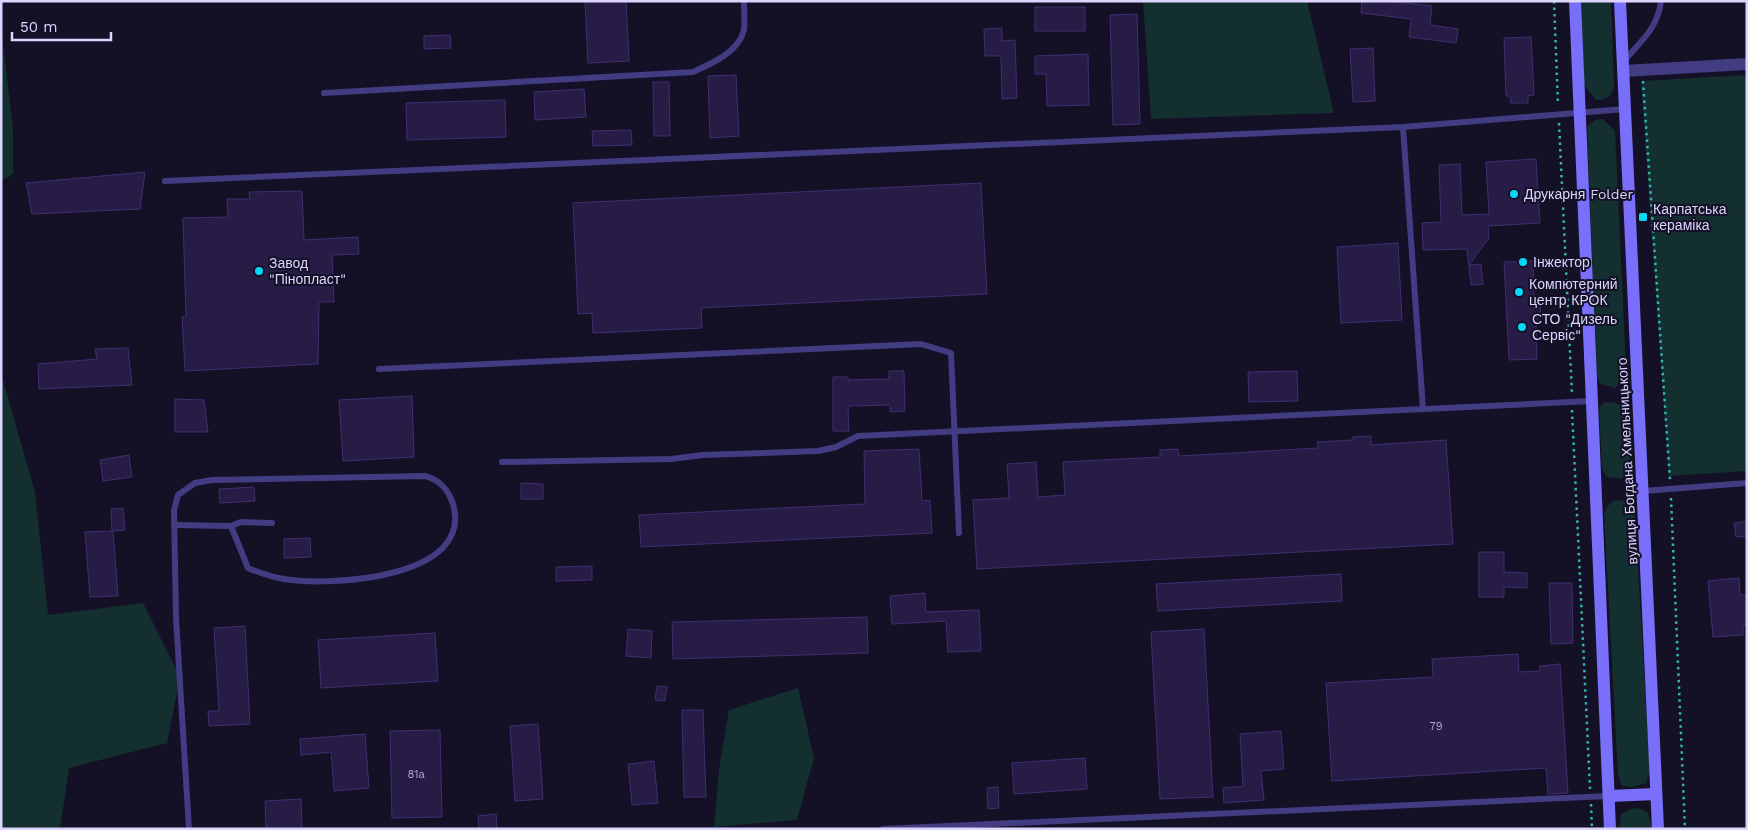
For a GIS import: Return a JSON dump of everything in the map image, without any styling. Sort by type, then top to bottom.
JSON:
[{"type":"street","points":[[1575,1],[1610,829]]},
{"type":"street","name":"вулиця Богдана Хмельницького","points":[[1620,1],[1658,829]]},
{"type":"street","points":[[1623,66],[1642,70],[1747,64]]},
{"type":"street","points":[[1609,796],[1656,794]]},
{"type":"lane","points":[[324,93],[692,72],[712,64],[739,41],[744,30],[744,1]]},
{"type":"lane","points":[[1623,66],[1659,17],[1661,1]]},
{"type":"lane","points":[[165,181],[1403,127],[1625,109]]},
{"type":"lane","points":[[1403,127],[1423,410]]},
{"type":"lane","points":[[379,370],[921,344],[951,353],[959,533]]},
{"type":"lane","points":[[502,462],[671,459],[703,455],[818,451],[836,446],[858,436],[1592,402]]},
{"type":"lane","points":[[189,829],[176,618],[174,510],[178,495],[195,483],[212,480],[425,476],[436,479],[444,487],[456,516],[454,532],[447,546],[413,566],[356,580],[317,582],[261,574],[248,568],[231,526]]},
{"type":"lane","points":[[1643,491],[1747,483]]},
{"type":"lane","points":[[174,525],[231,526],[242,522],[272,523]]},
{"type":"lane","points":[[884,829],[1609,796]]},
{"type":"path","points":[[1554,1],[1592,829]]},
{"type":"path","points":[[1642,70],[1670,489],[1684,829]]},
{"type":"green space","points":[[1143,1],[1307,1],[1334,113],[1151,119]]},
{"type":"green space","points":[[1581,1],[1611,1],[1614,88],[1610,96],[1603,99],[1596,100],[1584,85]]},
{"type":"green space","points":[[1,26],[13,130],[13,174],[1,181]]},
{"type":"green space","points":[[1747,75],[1747,471],[1669,476],[1641,81]]},
{"type":"green space","points":[[1603,119],[1615,131],[1626,368],[1625,379],[1615,388],[1600,384],[1597,377],[1587,127],[1595,120]]},
{"type":"green space","points":[[1,373],[35,492],[48,615],[143,603],[180,677],[167,743],[69,768],[60,829],[1,829]]},
{"type":"green space","points":[[1605,402],[1623,407],[1627,418],[1631,469],[1621,479],[1607,477],[1602,469],[1599,408]]},
{"type":"green space","points":[[1617,500],[1624,501],[1635,517],[1650,771],[1646,783],[1632,787],[1622,786],[1618,775],[1604,513],[1610,503]]},
{"type":"green space","points":[[798,688],[814,758],[797,820],[714,827],[719,769],[729,710]]},
{"type":"green space","points":[[1633,808],[1641,809],[1648,813],[1653,829],[1619,829],[1621,814]]},
{"type":"building","points":[[585,1],[626,1],[629,61],[588,63]]},
{"type":"building","points":[[1362,1],[1389,1],[1432,6],[1430,25],[1458,29],[1456,43],[1409,37],[1411,19],[1361,13]]},
{"type":"building","points":[[1035,7],[1085,7],[1085,31],[1035,31]]},
{"type":"building","points":[[1137,14],[1140,124],[1113,125],[1110,15]]},
{"type":"building","points":[[1002,28],[1002,41],[1015,40],[1017,98],[1002,99],[1001,56],[985,56],[984,29]]},
{"type":"building","points":[[450,35],[451,48],[424,49],[424,36]]},
{"type":"building","points":[[1531,37],[1534,95],[1528,96],[1528,103],[1511,103],[1510,96],[1506,96],[1504,38]]},
{"type":"building","points":[[1373,48],[1375,101],[1353,102],[1350,49]]},
{"type":"building","points":[[1088,54],[1089,105],[1047,106],[1046,74],[1035,74],[1035,56]]},
{"type":"building","points":[[736,75],[739,136],[710,138],[708,76]]},
{"type":"building","points":[[653,82],[669,82],[670,136],[654,136]]},
{"type":"building","points":[[584,89],[586,117],[535,120],[534,92]]},
{"type":"building","points":[[505,100],[506,137],[407,140],[406,103]]},
{"type":"building","points":[[631,130],[632,145],[593,146],[592,131]]},
{"type":"building","points":[[1536,159],[1540,223],[1488,226],[1489,238],[1469,265],[1481,264],[1483,284],[1471,285],[1467,249],[1423,250],[1422,223],[1441,222],[1439,165],[1460,164],[1462,215],[1489,214],[1486,162]]},
{"type":"building","points":[[145,172],[140,209],[32,214],[26,183]]},
{"type":"building","points":[[981,183],[987,294],[701,308],[702,328],[593,333],[592,313],[578,314],[573,203]]},
{"type":"building","points":[[302,191],[304,240],[358,237],[359,254],[332,255],[334,302],[319,302],[318,364],[185,371],[182,317],[186,316],[183,218],[228,217],[227,199],[250,199],[249,192]]},
{"type":"building","points":[[1398,243],[1402,320],[1341,323],[1337,247]]},
{"type":"building","points":[[1533,261],[1534,296],[1540,296],[1541,321],[1536,322],[1537,359],[1509,360],[1504,262]]},
{"type":"building","points":[[128,348],[132,385],[39,389],[38,364],[97,359],[95,349]]},
{"type":"building","points":[[889,371],[904,371],[905,411],[890,412],[890,405],[848,406],[849,431],[833,431],[833,377],[848,377],[848,380],[889,379]]},
{"type":"building","points":[[1297,371],[1298,401],[1249,402],[1248,372]]},
{"type":"building","points":[[412,396],[414,457],[343,461],[339,400]]},
{"type":"building","points":[[175,399],[204,400],[208,432],[175,432]]},
{"type":"building","points":[[1371,436],[1371,445],[1446,440],[1453,544],[977,569],[973,500],[1009,498],[1007,464],[1036,462],[1038,497],[1065,495],[1063,462],[1160,457],[1160,450],[1178,449],[1179,456],[1318,448],[1317,442],[1353,440],[1353,437]]},
{"type":"building","points":[[919,449],[922,501],[930,500],[932,533],[641,547],[639,515],[865,504],[864,451]]},
{"type":"building","points":[[129,455],[132,477],[103,481],[100,460]]},
{"type":"building","points":[[521,483],[543,484],[543,499],[521,499]]},
{"type":"building","points":[[254,487],[255,501],[220,503],[219,489]]},
{"type":"building","points":[[123,508],[125,530],[113,531],[118,596],[90,597],[85,532],[112,531],[111,509]]},
{"type":"building","points":[[1747,521],[1747,536],[1736,537],[1734,523]]},
{"type":"building","points":[[310,538],[311,557],[284,558],[284,539]]},
{"type":"building","points":[[1479,552],[1504,552],[1504,572],[1527,573],[1527,588],[1504,587],[1504,597],[1479,597]]},
{"type":"building","points":[[592,566],[592,580],[556,581],[556,567]]},
{"type":"building","points":[[1341,574],[1342,601],[1158,611],[1156,584]]},
{"type":"building","points":[[1739,578],[1740,595],[1747,595],[1747,625],[1743,625],[1743,635],[1713,637],[1708,581]]},
{"type":"building","points":[[1549,583],[1572,583],[1573,643],[1551,644]]},
{"type":"building","points":[[925,593],[926,612],[979,610],[981,651],[948,652],[946,621],[892,624],[890,596]]},
{"type":"building","points":[[867,617],[868,653],[673,659],[672,622]]},
{"type":"building","points":[[245,626],[250,724],[209,726],[208,711],[219,711],[214,628]]},
{"type":"building","points":[[628,629],[652,631],[651,658],[626,656]]},
{"type":"building","points":[[1204,629],[1213,797],[1160,799],[1151,632]]},
{"type":"building","points":[[435,633],[438,681],[321,688],[318,640]]},
{"type":"building","points":[[1518,654],[1519,672],[1540,671],[1540,666],[1560,664],[1568,793],[1548,794],[1546,768],[1332,781],[1326,683],[1433,677],[1432,659]]},
{"type":"building","points":[[657,686],[667,687],[665,701],[655,700]]},
{"type":"building","points":[[682,710],[703,710],[706,797],[684,797]]},
{"type":"building","points":[[538,724],[543,799],[515,801],[510,726]]},
{"type":"building","points":[[440,730],[442,817],[392,818],[390,731]]},
{"type":"building","points":[[1281,731],[1284,769],[1261,771],[1264,800],[1224,803],[1223,788],[1243,786],[1240,734]]},
{"type":"building","points":[[365,734],[369,788],[334,791],[331,752],[301,755],[300,739]]},
{"type":"building","points":[[1085,758],[1087,789],[1014,794],[1012,763]]},
{"type":"building","points":[[654,761],[658,803],[632,805],[628,764]]},
{"type":"building","points":[[998,787],[999,808],[988,809],[987,788]]},
{"type":"building","points":[[301,799],[302,829],[266,829],[265,801]]},
{"type":"building","points":[[496,814],[497,829],[479,829],[478,816]]},
{"type":"place","name":"Друкарня Folder","points":[[1514,194]]},
{"type":"place","name":"Карпатська кераміка","points":[[1643,217]]},
{"type":"place","name":"Інжектор","points":[[1523,262]]},
{"type":"place","name":"Завод \"Пінопласт\"","points":[[259,271]]},
{"type":"place","name":"Компютерний центр КРОК","points":[[1519,292]]},
{"type":"place","name":"СТО \"Дизель Сервіс\"","points":[[1522,327]]}]
